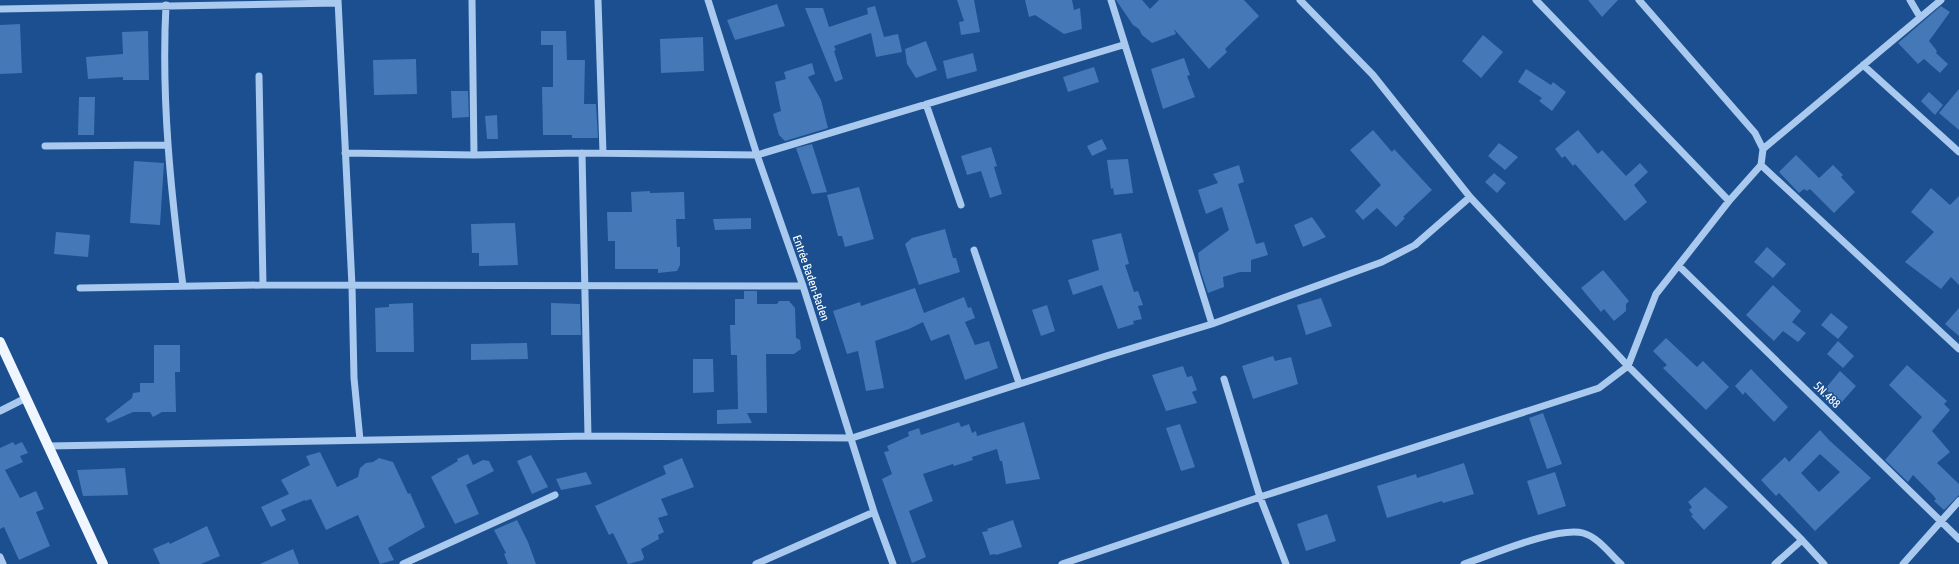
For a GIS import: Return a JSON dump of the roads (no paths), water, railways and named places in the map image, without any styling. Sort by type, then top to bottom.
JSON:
[{"type":"main road","points":[[0,342],[50,446],[103,564]]},
{"type":"street","points":[[472,0],[474,155]]},
{"type":"street","points":[[598,0],[603,153]]},
{"type":"street","name":"Entrée Baden-Baden","points":[[708,0],[757,155],[803,286],[874,512],[893,564]]},
{"type":"street","points":[[1111,0],[1123,45],[1212,324]]},
{"type":"street","points":[[1300,0],[1373,75],[1470,198],[1628,366],[1802,540],[1824,564]]},
{"type":"street","points":[[1536,0],[1729,201]]},
{"type":"street","points":[[1062,564],[1260,497],[1599,388],[1628,366],[1656,294],[1729,201],[1761,165],[1763,149],[1755,133],[1639,0]]},
{"type":"street","points":[[1910,0],[1920,17]]},
{"type":"street","points":[[1763,149],[1941,0]]},
{"type":"street","points":[[0,9],[68,4],[166,5],[338,1],[352,286],[354,378],[360,440]]},
{"type":"street","points":[[166,5],[164,44],[168,145],[171,189],[183,286]]},
{"type":"street","points":[[345,153],[474,155],[582,153],[757,155],[1123,45]]},
{"type":"street","points":[[1863,65],[1959,152]]},
{"type":"street","points":[[259,76],[263,285]]},
{"type":"street","points":[[926,104],[961,205]]},
{"type":"street","points":[[45,146],[168,145]]},
{"type":"street","points":[[582,153],[588,436]]},
{"type":"street","points":[[1761,165],[1959,349]]},
{"type":"street","points":[[50,446],[588,436],[852,438],[1019,383],[1212,324],[1382,262],[1415,245],[1470,198]]},
{"type":"street","points":[[974,250],[1019,383]]},
{"type":"street","name":"5N.488","points":[[1679,266],[1959,539]]},
{"type":"street","points":[[80,288],[263,285],[803,286]]},
{"type":"street","points":[[1224,379],[1260,497],[1286,564]]},
{"type":"street","points":[[0,411],[26,398]]},
{"type":"street","points":[[403,564],[555,495]]},
{"type":"street","points":[[1903,564],[1959,501]]},
{"type":"street","points":[[756,564],[874,512]]},
{"type":"street","points":[[1464,564],[1543,538],[1573,531],[1593,537],[1621,564]]},
{"type":"street","points":[[1775,564],[1802,540]]},
{"type":"street","points":[[0,557],[3,564]]}]
